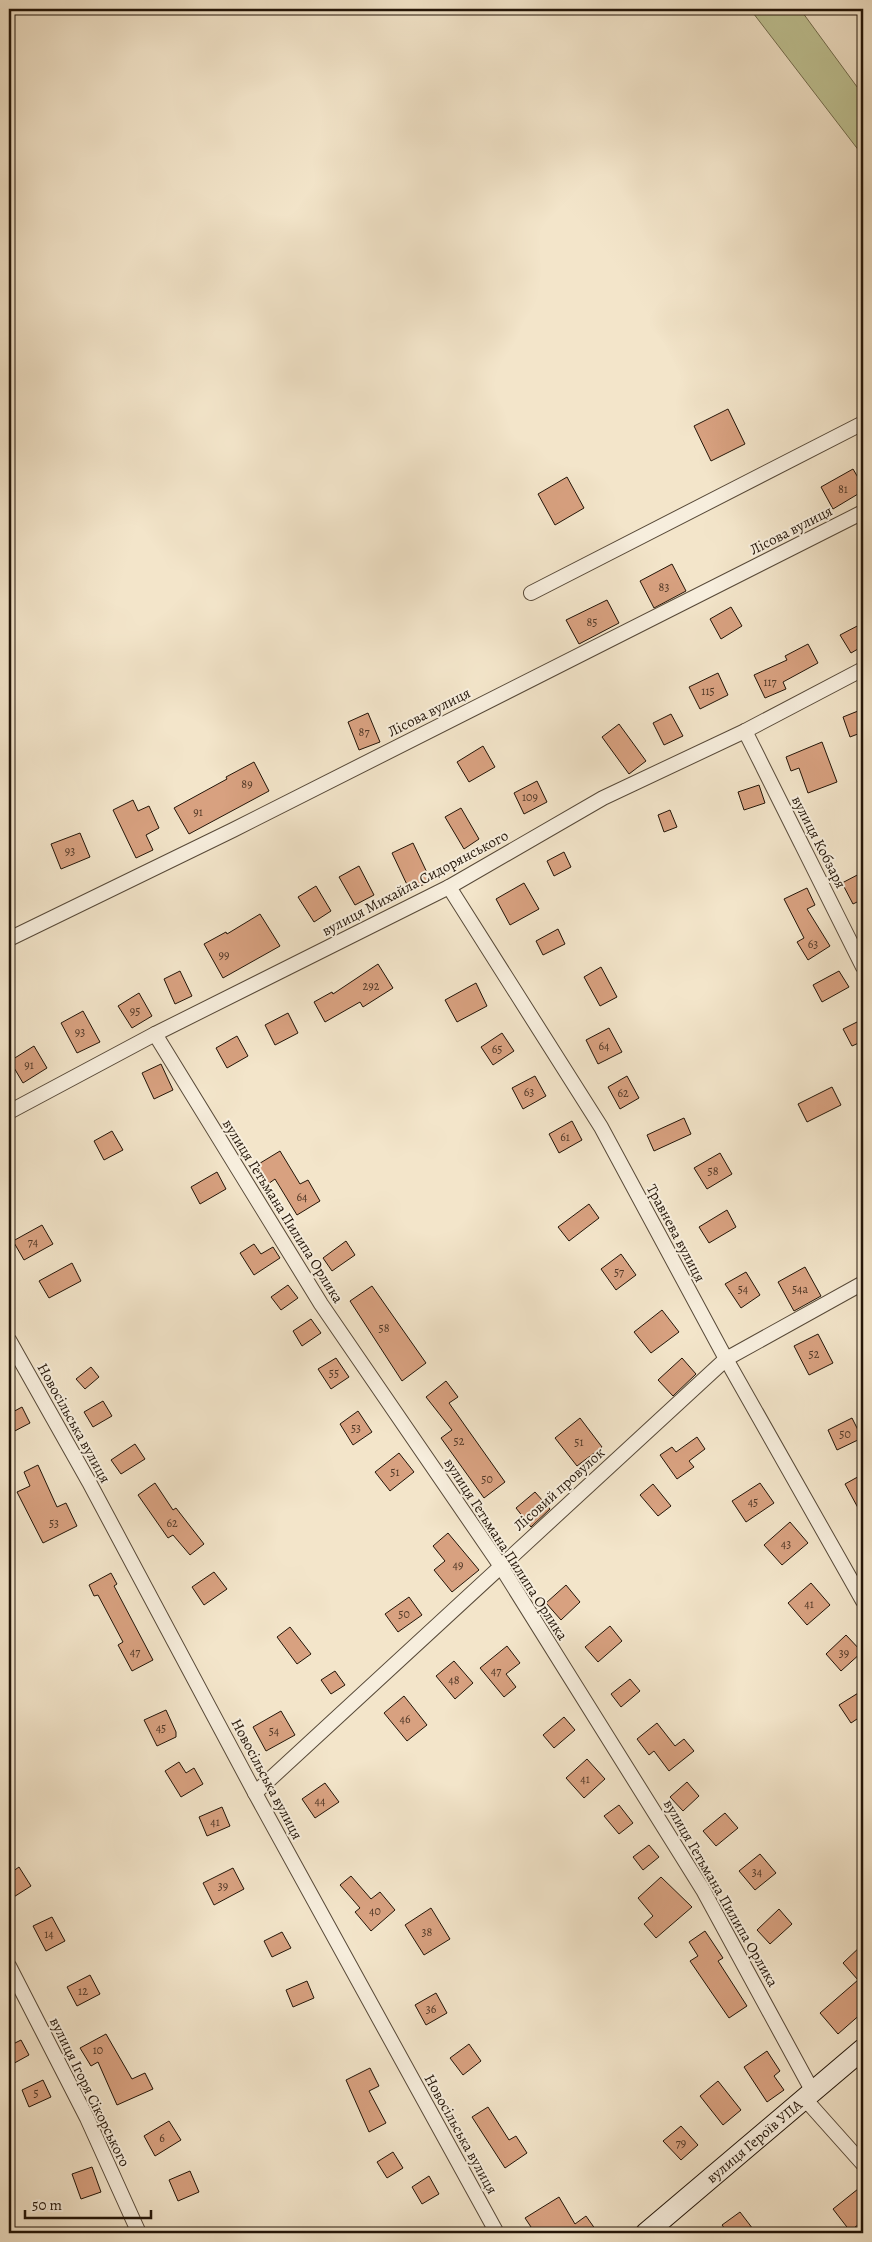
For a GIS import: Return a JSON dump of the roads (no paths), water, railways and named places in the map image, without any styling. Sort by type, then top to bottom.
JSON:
[{"type":"street","points":[[531,593],[863,423]]},
{"type":"street","name":"Лісова вулиця","points":[[9,940],[250,821],[863,512]]},
{"type":"street","name":"вулиця Михайла Сидорянського","points":[[9,1112],[155,1034],[450,887],[603,798],[745,731],[863,669]]},
{"type":"street","name":"вулиця Кобзаря","points":[[745,731],[863,967]]},
{"type":"street","name":"Травнева вулиця","points":[[450,887],[601,1127],[726,1359],[863,1601]]},
{"type":"street","name":"вулиця Гетьмана Пилипа Орлика","points":[[155,1034],[321,1304],[500,1565],[703,1890],[809,2096],[863,2164]]},
{"type":"street","name":"Лісовий провулок","points":[[255,1793],[500,1565],[726,1359],[863,1283]]},
{"type":"street","name":"Новосільська вулиця","points":[[9,1340],[89,1482],[255,1793],[497,2233]]},
{"type":"street","name":"вулиця Ігоря Сікорського","points":[[9,1966],[87,2118],[139,2233]]},
{"type":"street","name":"вулиця Героїв УПА","points":[[646,2233],[863,2049]]}]
